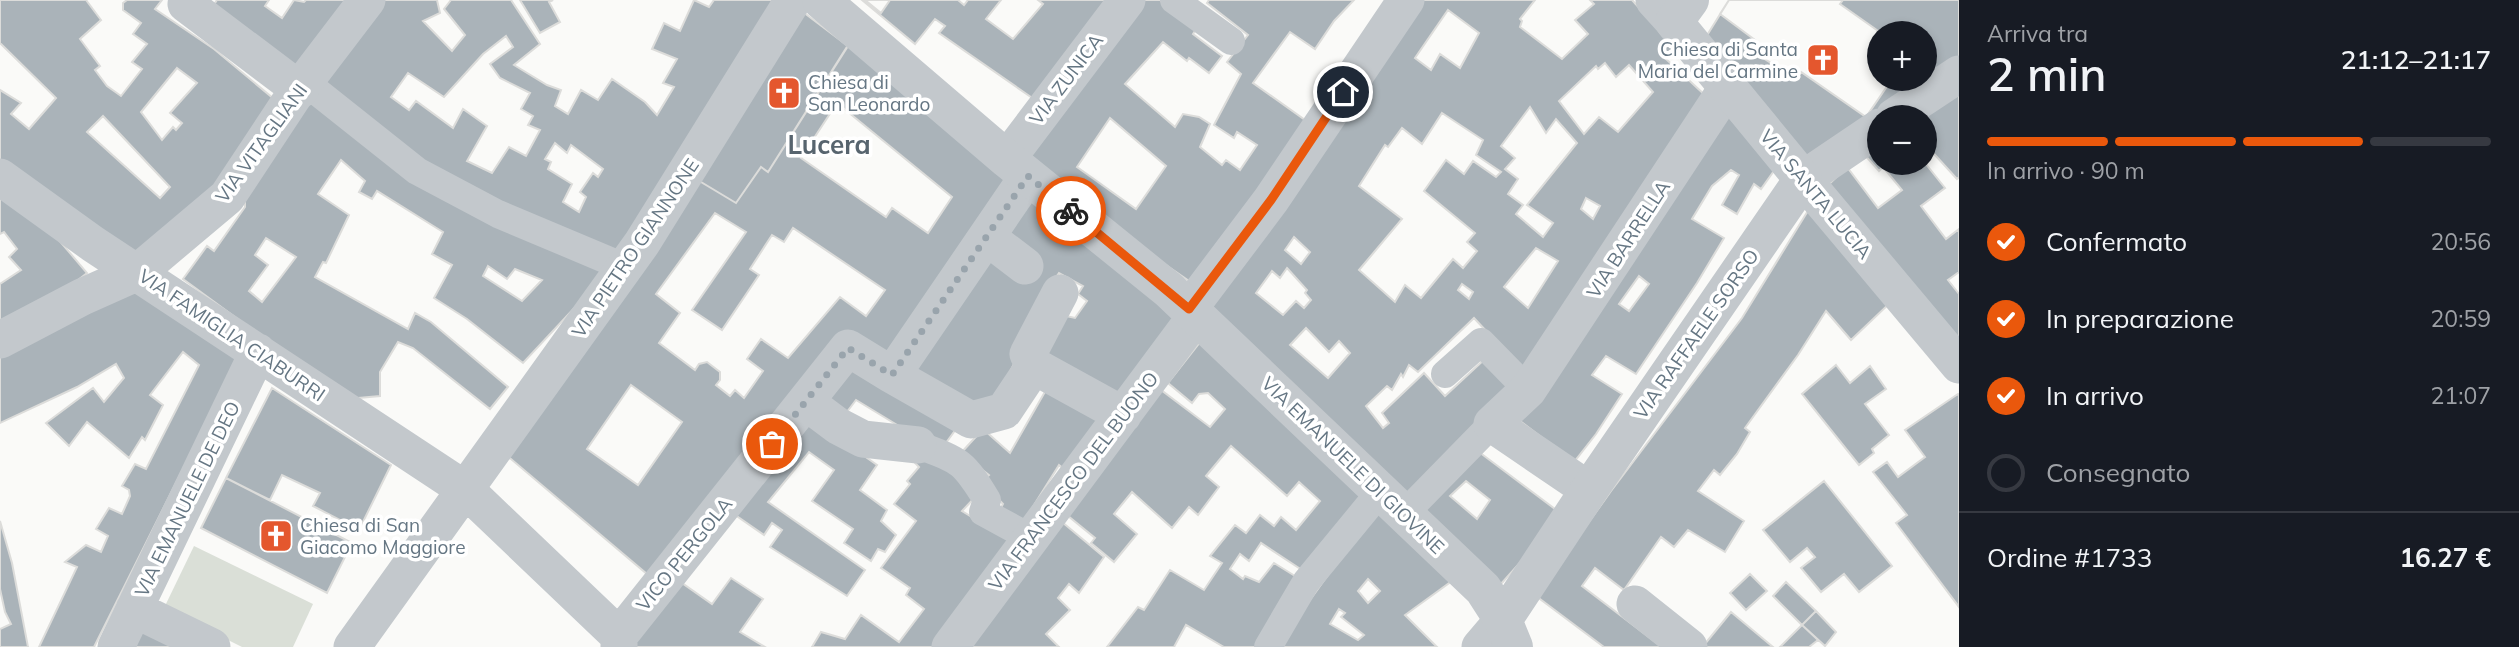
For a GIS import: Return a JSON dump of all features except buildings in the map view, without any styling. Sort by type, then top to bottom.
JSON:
[{"type":"street","points":[[189,0],[186,4],[417,171],[498,214],[624,267]]},
{"type":"street","name":"VIA VITAGLIANI","points":[[0,340],[82,297],[138,272],[227,197],[302,86],[367,0]]},
{"type":"street","name":"VIA PIETRO GIANNONE","points":[[352,647],[642,243],[712,135],[793,0]]},
{"type":"street","name":"VIA EMANUELE DI GIOVINE","points":[[821,0],[1017,168],[1192,312],[1483,589],[1499,638]]},
{"type":"street","name":"VIA ZUNICA","points":[[1017,168],[1127,0]]},
{"type":"street","name":"VIA FRANCESCO DEL BUONO","points":[[950,647],[1123,415],[1406,0]]},
{"type":"street","points":[[1190,5],[1231,41]]},
{"type":"street","name":"VIA SANTA LUCIA","points":[[1672,7],[1727,88],[1959,365]]},
{"type":"street","points":[[1912,105],[1959,74]]},
{"type":"street","name":"VIA BARRELLA","points":[[1268,647],[1306,582],[1392,503],[1492,424],[1528,390],[1727,88]]},
{"type":"street","points":[[1803,179],[1867,136]]},
{"type":"street","points":[[1017,168],[987,237],[892,375],[971,420],[1004,411],[1034,366]]},
{"type":"street","name":"VIA FAMIGLIA CIABURRI","points":[[0,177],[93,244],[466,490],[619,641]]},
{"type":"street","name":"VIA RAFFAELE SORSO","points":[[1499,638],[1589,490],[1803,179]]},
{"type":"street","points":[[987,237],[1025,266]]},
{"type":"street","points":[[1060,293],[1027,354],[1034,366],[1123,415]]},
{"type":"street","points":[[1445,374],[1481,342],[1528,390]]},
{"type":"street","name":"VICO PERGOLA","points":[[619,641],[848,348],[892,375]]},
{"type":"street","name":"VIA EMANUELE DE DEO","points":[[116,647],[258,352]]},
{"type":"street","points":[[806,401],[838,426],[863,439],[918,445],[953,458],[967,469],[987,500],[983,512],[1031,538]]},
{"type":"street","points":[[953,458],[971,420]]},
{"type":"street","points":[[1492,424],[1589,490]]},
{"type":"street","points":[[1635,604],[1689,647]]},
{"type":"street","points":[[134,609],[212,647]]},
{"type":"shaded area","points":[[194,546],[313,604],[293,647],[242,647],[164,608]]},
{"type":"way so far","points":[[772,444],[848,348],[892,375],[1028,176],[1071,211]]},
{"type":"place","name":"Chiesa di Santa Maria del Carmine","points":[[1823,60]]},
{"type":"place","name":"Chiesa di San Leonardo","points":[[784,93]]},
{"type":"place","name":"Chiesa di San Giacomo Maggiore","points":[[276,536]]},
{"type":"district","name":"Lucera","points":[[829,144]]},
{"type":"route","points":[[1071,211],[1189,309],[1271,200],[1343,92]]}]
